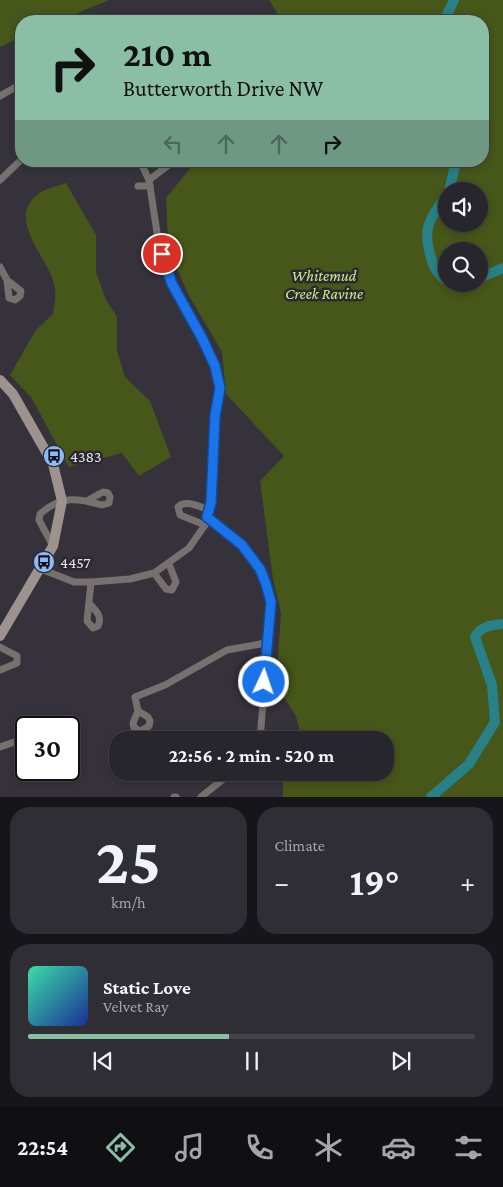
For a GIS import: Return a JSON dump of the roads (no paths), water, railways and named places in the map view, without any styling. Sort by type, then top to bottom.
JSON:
[{"type":"street","points":[[0,96],[15,88]]},
{"type":"street","points":[[0,180],[15,166]]},
{"type":"street","points":[[41,570],[74,582],[130,579],[154,573],[189,548],[207,517],[214,469],[215,416],[220,388],[215,366],[172,284],[158,239],[149,183],[142,167]]},
{"type":"street","points":[[138,186],[149,183],[167,167]]},
{"type":"street","points":[[0,267],[7,280]]},
{"type":"street","points":[[0,380],[13,394],[53,464],[62,501],[53,546],[41,570],[4,620],[0,636]]},
{"type":"street","points":[[53,546],[39,517],[42,512],[62,501],[90,500]]},
{"type":"street","points":[[207,517],[242,545],[260,569],[271,602],[266,643],[261,731]]},
{"type":"street","points":[[154,573],[166,589],[172,590],[176,582],[169,564]]},
{"type":"street","points":[[89,603],[91,582]]},
{"type":"street","points":[[138,711],[136,697],[165,684],[227,650],[266,643]]},
{"type":"street","points":[[0,647],[17,656],[17,663],[0,670]]},
{"type":"street","points":[[0,746],[15,741]]},
{"type":"street","points":[[202,797],[221,781]]},
{"type":"waterway","points":[[447,15],[454,0]]},
{"type":"waterway","points":[[451,182],[455,167]]},
{"type":"waterway","points":[[438,208],[431,218],[427,232],[428,248],[438,272]]},
{"type":"waterway","points":[[488,274],[503,268]]},
{"type":"waterway","points":[[431,797],[469,764],[495,722],[492,685],[475,637],[483,628],[503,624]]},
{"type":"place","name":"4383","points":[[54,456]]},
{"type":"place","name":"4457","points":[[44,562]]},
{"type":"park label","name":"Whitemud Creek Ravine","points":[[324,284]]}]
